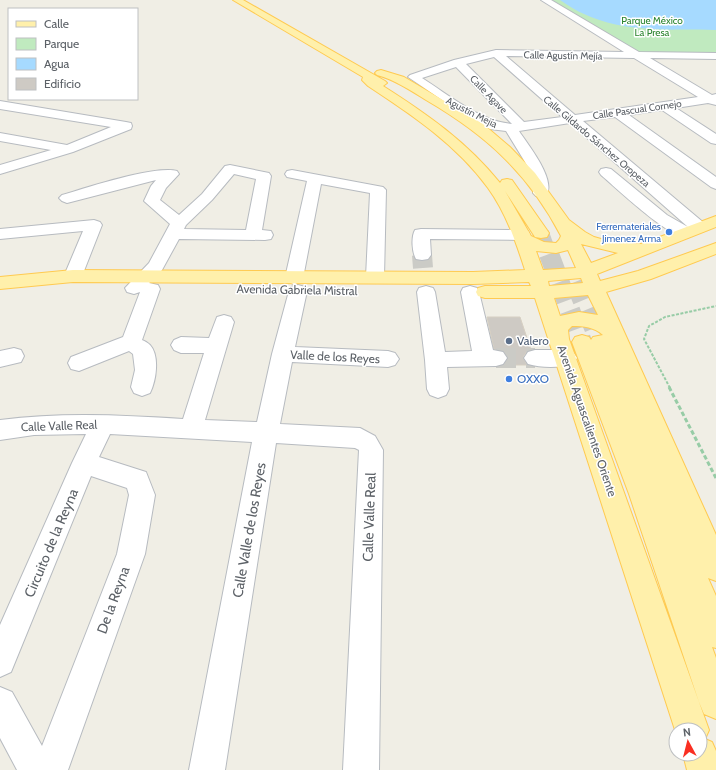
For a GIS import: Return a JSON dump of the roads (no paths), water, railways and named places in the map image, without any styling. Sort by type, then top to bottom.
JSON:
[{"type":"main road","name":"Avenida Aguascalientes Oriente","points":[[237,0],[375,75],[453,120],[488,149],[515,177],[537,206],[562,230]]},
{"type":"main road","name":"Avenida Aguascalientes Oriente","points":[[256,0],[375,75],[440,119],[478,150],[501,175],[524,206],[541,233]]},
{"type":"main road","name":"Avenida Aguascalientes Oriente","points":[[585,344],[609,319],[590,280],[541,192],[526,173],[512,158],[478,128],[400,79],[394,76],[375,75],[368,80],[431,123],[465,153],[494,187],[510,211],[522,236],[539,284],[585,344],[716,567]]},
{"type":"main road","points":[[590,280],[650,246],[716,221]]},
{"type":"main road","points":[[522,236],[536,246],[554,248],[564,245],[569,239],[562,230]]},
{"type":"main road","points":[[562,230],[598,243],[625,248],[650,246]]},
{"type":"main road","points":[[590,280],[643,276],[716,248]]},
{"type":"main road","name":"Avenida Gabriela Mistral","points":[[296,284],[424,273],[539,284]]},
{"type":"main road","name":"Avenida Gabriela Mistral","points":[[0,296],[39,290],[144,284],[296,284],[424,273],[470,292],[590,280]]},
{"type":"main road","name":"Avenida Gabriela Mistral","points":[[0,283],[73,276],[144,284]]},
{"type":"main road","points":[[609,319],[615,300],[643,276]]},
{"type":"main road","name":"Avenida Aguascalientes Oriente","points":[[585,344],[716,633]]},
{"type":"main road","name":"Avenida Aguascalientes Oriente","points":[[585,344],[642,494],[716,702]]},
{"type":"main road","name":"Avenida Aguascalientes Oriente","points":[[585,344],[690,722]]},
{"type":"street","points":[[545,0],[714,100]]},
{"type":"street","name":"Calle Agustín Mejía","points":[[414,77],[458,62],[496,53],[714,57]]},
{"type":"street","name":"Calle Gildardo Sánchez Oropeza","points":[[496,53],[570,118],[692,230]]},
{"type":"street","name":"Calle Agave","points":[[458,62],[515,126]]},
{"type":"street","name":"Agustín Mejía","points":[[414,77],[450,101],[480,118],[497,126],[515,126],[540,174],[541,192]]},
{"type":"street","name":"Calle Pascual Cornejo","points":[[515,126],[664,105],[714,100]]},
{"type":"street","points":[[0,105],[126,126],[68,149],[0,170]]},
{"type":"street","points":[[664,105],[716,140]]},
{"type":"street","points":[[616,112],[716,184]]},
{"type":"street","points":[[3,139],[68,149]]},
{"type":"street","points":[[67,198],[147,177],[172,174],[159,186],[152,201],[175,228],[259,235],[264,176],[230,169],[207,197],[175,228],[156,266],[144,284],[131,342]]},
{"type":"street","points":[[606,172],[661,218],[692,230]]},
{"type":"street","points":[[292,174],[378,190],[375,277]]},
{"type":"street","name":"Calle Valle de los Reyes","points":[[207,770],[265,434],[296,284],[315,179]]},
{"type":"street","points":[[0,234],[94,225],[73,276]]},
{"type":"street","points":[[438,389],[436,360],[424,273],[421,234],[522,236]]},
{"type":"street","points":[[436,360],[490,358],[470,292]]},
{"type":"street","points":[[191,429],[224,322]]},
{"type":"street","points":[[79,363],[131,342]]},
{"type":"street","points":[[131,342],[143,351],[146,370],[142,387]]},
{"type":"street","points":[[535,358],[585,344]]},
{"type":"street","points":[[181,345],[216,346]]},
{"type":"street","name":"Valle de los Reyes","points":[[282,354],[388,359]]},
{"type":"street","name":"Calle Valle Real","points":[[0,430],[34,425],[103,424],[360,438],[366,443],[371,450],[361,770]]},
{"type":"street","name":"Circuito de la Reyna","points":[[0,661],[84,463],[103,424]]},
{"type":"street","name":"De la Reyna","points":[[50,770],[131,554],[142,494],[137,480],[84,463]]},
{"type":"street","points":[[0,704],[36,770]]},
{"type":"water","points":[[560,0],[716,0],[716,30],[649,29],[615,24],[581,13]]},
{"type":"tunnel","points":[[541,233],[549,255]]},
{"type":"tunnel","points":[[549,254],[582,342]]},
{"type":"tunnel","points":[[422,255],[423,268]]},
{"type":"tunnel","points":[[575,282],[600,342]]},
{"type":"tunnel","points":[[496,358],[535,358]]},
{"type":"place","name":"Ferremateriales Jimenez Arma","points":[[669,232]]},
{"type":"place","name":"Valero","points":[[509,341]]},
{"type":"place","name":"OXXO","points":[[509,379]]},
{"type":"park label","name":"Parque México La Presa","points":[[652,26]]}]
